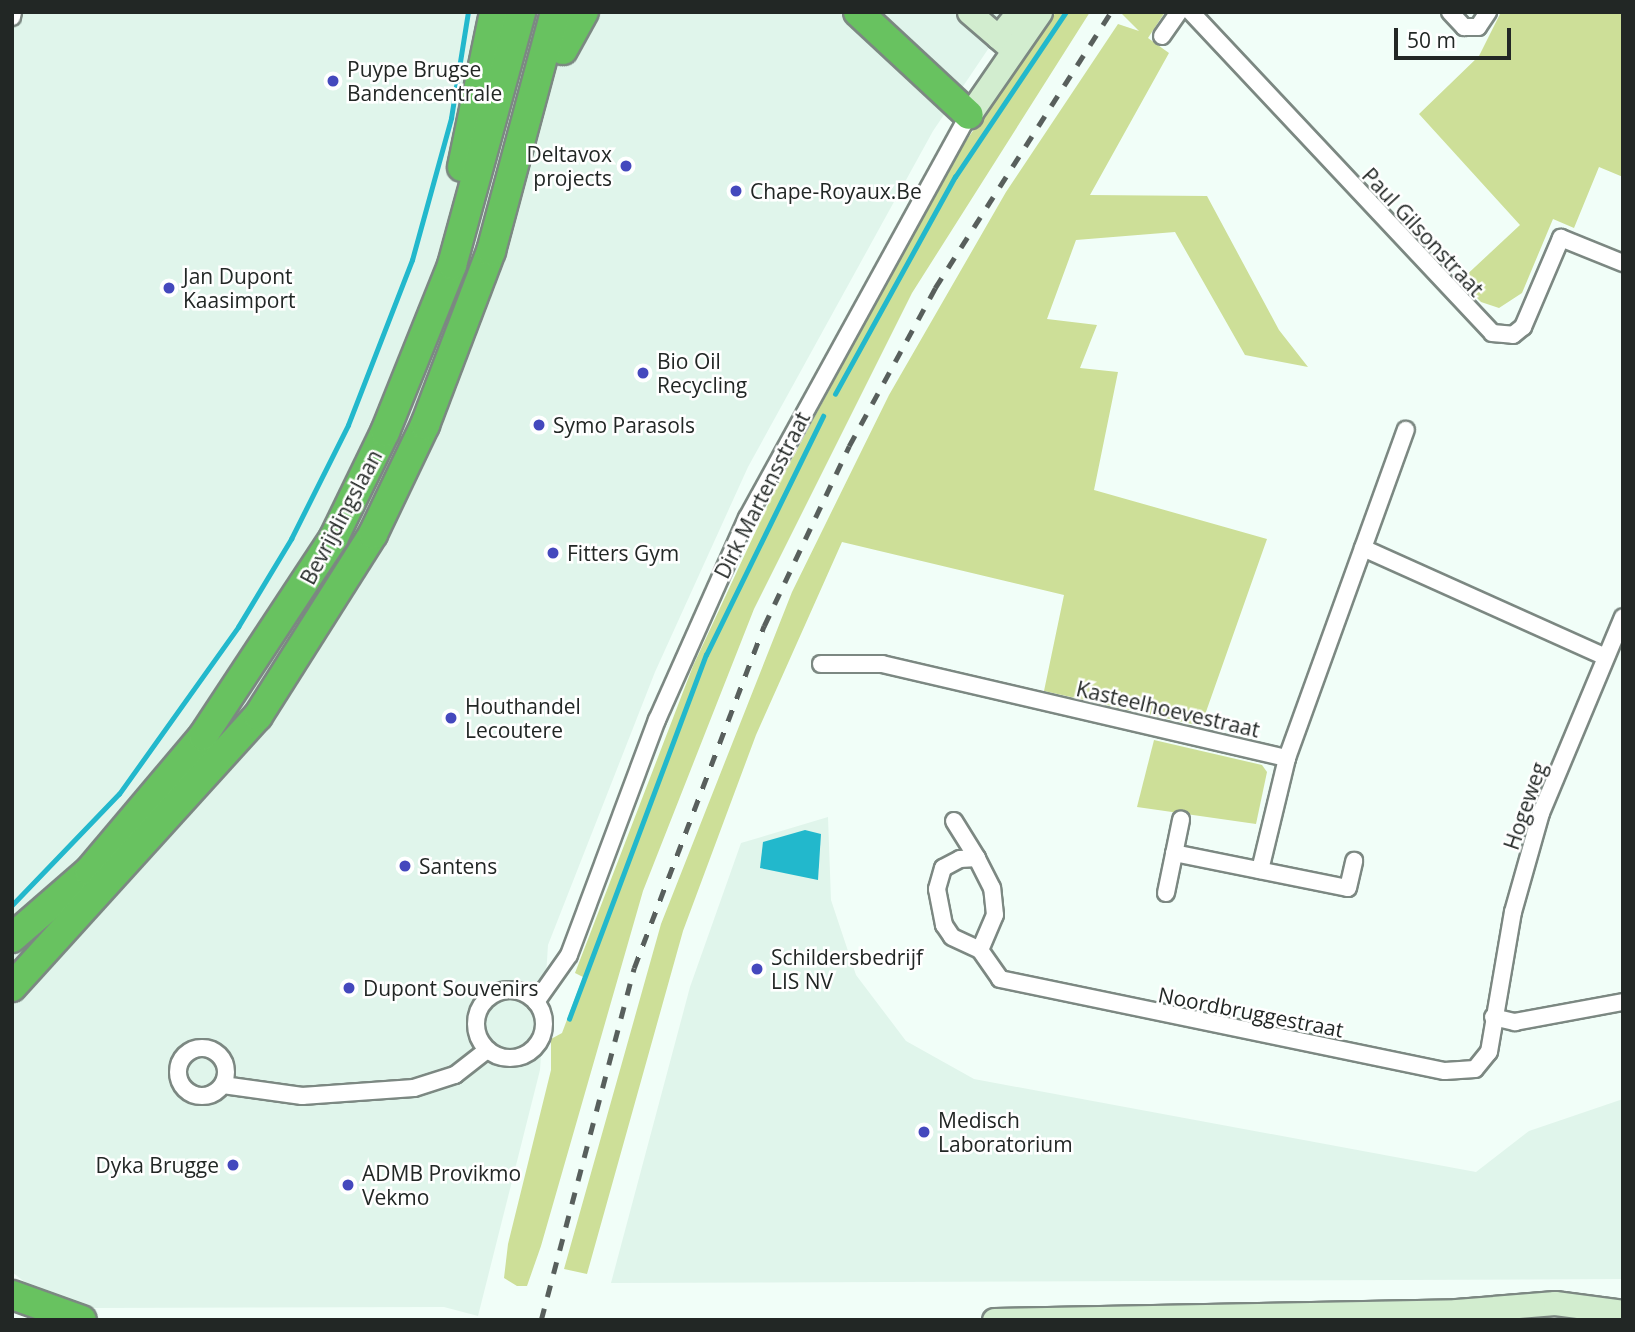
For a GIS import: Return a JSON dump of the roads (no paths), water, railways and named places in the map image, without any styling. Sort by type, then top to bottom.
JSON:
[{"type":"highway","name":"Bevrijdingslaan","points":[[12,938],[89,871],[241,684],[334,537],[419,354],[452,265],[521,12]]},
{"type":"highway","name":"Bevrijdingslaan","points":[[65,928],[199,788],[312,638],[425,425],[513,175],[555,12]]},
{"type":"highway","points":[[513,175],[536,140],[574,12]]},
{"type":"highway","points":[[563,50],[584,12]]},
{"type":"highway","points":[[858,12],[969,115]]},
{"type":"highway","points":[[419,354],[422,305],[459,181],[493,15]]},
{"type":"highway","points":[[12,966],[65,928]]},
{"type":"highway","points":[[12,987],[65,928]]},
{"type":"highway","points":[[12,1295],[82,1320]]},
{"type":"street","points":[[969,12],[1005,43],[1018,12]]},
{"type":"street","name":"Dirk Martensstraat","points":[[536,1003],[569,955],[663,707],[747,518],[969,115],[1005,43],[1040,12]]},
{"type":"street","points":[[1163,36],[1179,12]]},
{"type":"street","name":"Paul Gilsonstraat","points":[[1191,12],[1492,332],[1513,335],[1522,327],[1561,237],[1623,263]]},
{"type":"street","points":[[1450,12],[1464,27],[1478,27],[1488,12]]},
{"type":"street","points":[[1261,870],[1287,758],[1406,430]]},
{"type":"street","points":[[1363,548],[1606,657]]},
{"type":"street","name":"Hogeweg","points":[[1493,1017],[1541,813],[1623,617]]},
{"type":"street","name":"Kasteelhoevestraat","points":[[821,664],[882,664],[1287,758]]},
{"type":"street","points":[[1166,893],[1181,820]]},
{"type":"street","points":[[954,821],[992,888],[995,915],[980,950]]},
{"type":"street","points":[[1174,853],[1348,888],[1354,860]]},
{"type":"street","name":"Noordbruggestraat","points":[[977,858],[943,868],[937,889],[952,937],[980,950],[1000,979],[1057,994],[1452,1072],[1484,1060],[1493,1017]]},
{"type":"street","points":[[512,990],[536,1003],[544,1030],[533,1050],[509,1059],[487,1050],[475,1025],[485,1000],[512,990]]},
{"type":"street","points":[[1493,1017],[1515,1021],[1623,1002]]},
{"type":"street","points":[[223,1085],[302,1096],[414,1088],[455,1075],[487,1050]]},
{"type":"street","points":[[994,1320],[1456,1311],[1555,1303],[1623,1312]]},
{"type":"water","points":[[805,830],[821,834],[818,880],[760,868],[763,842]]},
{"type":"waterway","points":[[12,905],[119,794],[238,627],[291,539],[348,425],[412,260],[451,118],[468,12]]},
{"type":"waterway","points":[[835,394],[955,177],[1066,12]]},
{"type":"waterway","points":[[569,1019],[706,655],[823,416]]},
{"type":"railway","points":[[541,1320],[634,968],[764,626],[849,446],[935,288],[1111,12]]},
{"type":"place","name":"Puype Brugse Bandencentrale","points":[[333,81]]},
{"type":"place","name":"Deltavox projects","points":[[626,166]]},
{"type":"place","name":"Chape-Royaux.Be","points":[[736,191]]},
{"type":"place","name":"Jan Dupont Kaasimport","points":[[169,288]]},
{"type":"place","name":"Bio Oil Recycling","points":[[643,373]]},
{"type":"place","name":"Symo Parasols","points":[[539,425]]},
{"type":"place","name":"Fitters Gym","points":[[553,553]]},
{"type":"place","name":"Houthandel Lecoutere","points":[[451,718]]},
{"type":"place","name":"Santens","points":[[405,866]]},
{"type":"place","name":"Schildersbedrijf LIS NV","points":[[757,969]]},
{"type":"place","name":"Dupont Souvenirs","points":[[349,988]]},
{"type":"place","name":"Medisch Laboratorium","points":[[924,1132]]},
{"type":"place","name":"Dyka Brugge","points":[[233,1165]]},
{"type":"place","name":"ADMB Provikmo Vekmo","points":[[348,1185]]}]
